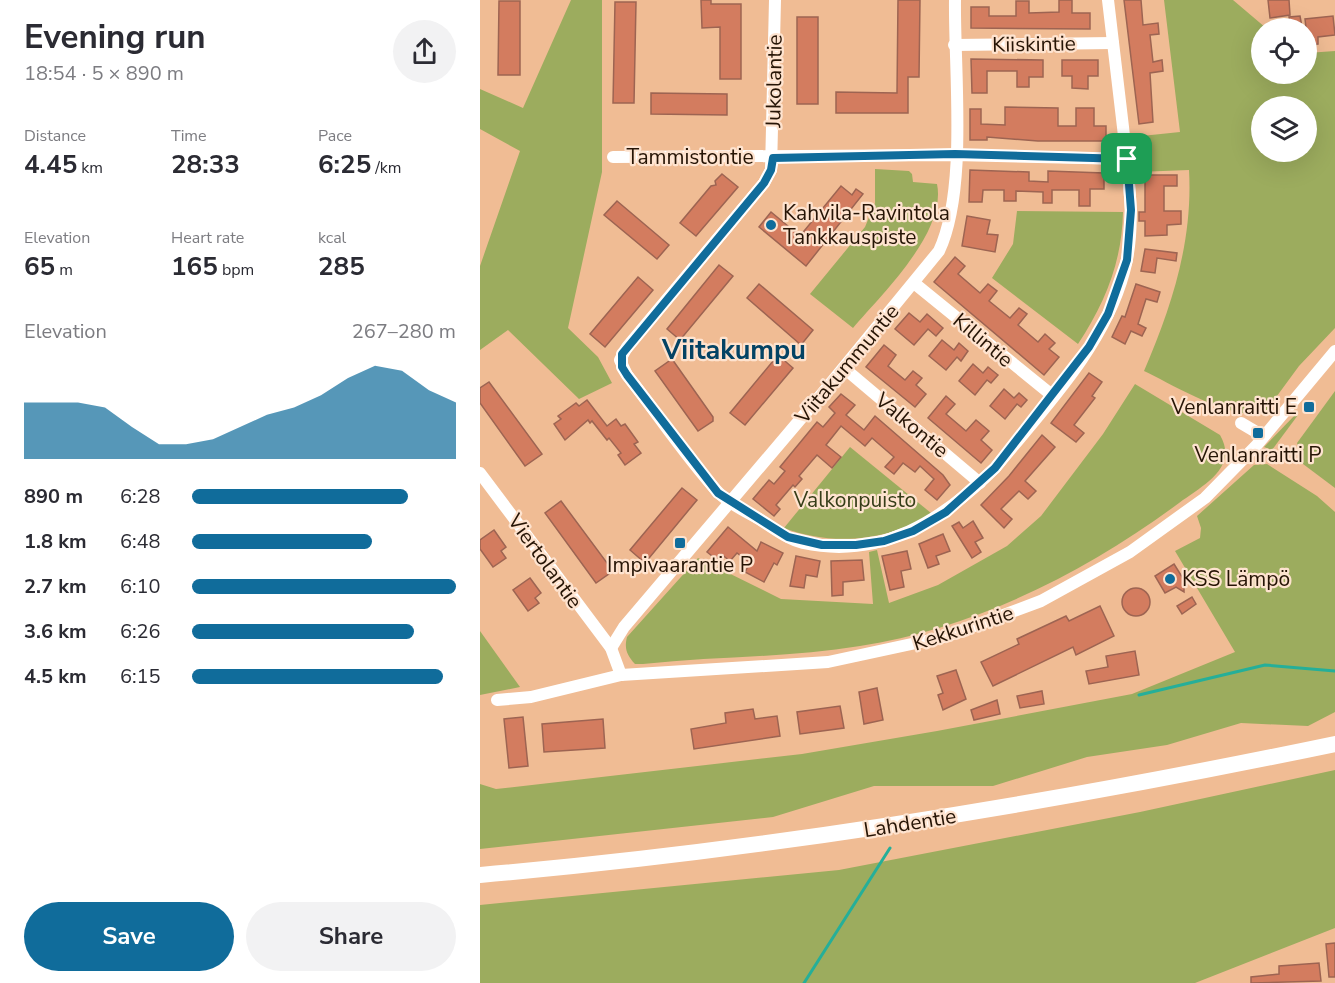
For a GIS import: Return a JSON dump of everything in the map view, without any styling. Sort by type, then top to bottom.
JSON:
[{"type":"highway","name":"Lahdentie","points":[[480,875],[681,856],[903,825],[1143,784],[1335,744]]},
{"type":"street","name":"Jukolantie","points":[[730,502],[718,493],[627,375],[620,360],[627,348],[764,183],[771,170],[775,0]]},
{"type":"street","name":"Viitakummuntie","points":[[611,648],[624,627],[844,368],[939,251],[946,234],[954,200],[954,0]]},
{"type":"street","points":[[730,502],[788,537],[803,543],[856,545],[884,541],[921,527],[946,512],[981,483],[1053,396],[1089,347],[1108,314],[1124,274],[1131,225],[1127,159],[1108,0]]},
{"type":"street","name":"Kiiskintie","points":[[954,45],[1113,43]]},
{"type":"street","name":"Tammistontie","points":[[613,157],[773,158],[955,154],[1127,159]]},
{"type":"street","name":"Killintie","points":[[914,283],[1053,396]]},
{"type":"street","name":"Kekkurintie","points":[[497,700],[531,697],[621,675],[828,662],[924,642],[1041,601],[1098,572],[1148,540],[1206,498],[1263,436],[1335,351]]},
{"type":"street","name":"Valkontie","points":[[844,368],[981,483]]},
{"type":"street","points":[[1241,423],[1263,436]]},
{"type":"street","name":"Viertolantie","points":[[480,473],[611,648]]},
{"type":"street","points":[[611,648],[621,675]]},
{"type":"green space","points":[[571,0],[602,0],[602,172],[568,328],[598,357],[612,383],[579,399],[508,330],[480,350],[480,266],[520,151],[480,129],[480,89],[523,108]]},
{"type":"green space","points":[[1164,0],[1233,0],[1254,18],[1251,18],[1251,84],[1317,84],[1317,52],[1335,51],[1335,328],[1299,366],[1266,411],[1254,414],[1222,408],[1144,371],[1172,298],[1184,248],[1188,222],[1189,170],[1137,172],[1132,137],[1180,132]]},
{"type":"green space","points":[[875,169],[909,171],[913,182],[937,184],[937,203],[932,222],[909,262],[853,328],[810,294],[865,227],[875,203]]},
{"type":"green space","points":[[1017,211],[1123,212],[1119,248],[1110,281],[1088,329],[1078,344],[992,278],[1013,244]]},
{"type":"green space","points":[[1135,384],[1220,435],[1225,447],[1222,466],[1208,482],[1143,528],[1068,574],[1028,594],[946,626],[903,638],[860,646],[806,653],[643,664],[635,664],[628,655],[627,637],[698,558],[781,599],[873,604],[869,552],[877,550],[889,603],[938,585],[1007,546],[1041,516],[1103,434]]},
{"type":"green space","points":[[1335,391],[1335,488],[1303,464],[1297,443]]},
{"type":"green space","points":[[1296,414],[1298,415],[1272,450],[1264,447]]},
{"type":"green space","name":"Valkonpuisto","points":[[850,447],[931,513],[897,530],[859,538],[821,537],[784,528]]},
{"type":"green space","points":[[1267,464],[1317,496],[1335,512],[1335,712],[1308,726],[1241,723],[1167,745],[1087,757],[993,786],[874,786],[773,817],[480,849],[480,784],[496,789],[802,754],[937,731],[1132,694],[1235,652],[1175,551],[1200,538],[1201,528],[1197,516],[1254,465]]},
{"type":"green space","points":[[480,631],[520,687],[480,695]]},
{"type":"green space","points":[[1335,770],[1335,928],[1195,983],[480,983],[480,905],[839,870],[1140,812]]},
{"type":"building","points":[[701,0],[711,0],[711,4],[741,4],[741,79],[720,79],[720,27],[702,28]]},
{"type":"building","points":[[898,0],[920,0],[919,77],[908,77],[908,113],[836,113],[836,92],[897,93]]},
{"type":"building","points":[[1059,0],[1072,0],[1072,13],[1090,13],[1090,29],[971,28],[971,7],[989,7],[989,16],[1016,16],[1016,1],[1029,1],[1029,13],[1059,12]]},
{"type":"building","points":[[1124,0],[1141,0],[1143,25],[1158,23],[1159,34],[1150,35],[1153,62],[1162,60],[1163,71],[1150,73],[1153,122],[1139,124]]},
{"type":"building","points":[[1268,0],[1289,0],[1290,15],[1270,18]]},
{"type":"building","points":[[499,1],[520,1],[520,75],[498,75]]},
{"type":"building","points":[[615,2],[636,2],[634,103],[613,103]]},
{"type":"building","points":[[1333,16],[1335,35],[1318,37],[1317,44],[1317,18],[1314,18]]},
{"type":"building","points":[[797,17],[818,17],[818,104],[797,104]]},
{"type":"building","points":[[971,59],[1043,60],[1043,77],[1029,77],[1029,87],[1017,87],[1017,71],[987,71],[987,93],[972,93]]},
{"type":"building","points":[[1062,60],[1098,60],[1098,76],[1088,76],[1088,89],[1072,88],[1072,76],[1062,76]]},
{"type":"building","points":[[651,93],[727,94],[727,115],[651,114]]},
{"type":"building","points":[[1005,107],[1058,108],[1058,126],[1076,126],[1076,108],[1094,108],[1094,126],[1106,126],[1106,141],[1038,141],[987,137],[987,140],[970,140],[970,109],[981,109],[981,124],[1005,125]]},
{"type":"building","points":[[970,170],[1029,172],[1029,181],[1048,182],[1048,171],[1104,173],[1104,189],[1090,189],[1090,206],[1079,206],[1079,190],[1052,190],[1052,203],[1043,203],[1043,192],[1016,191],[1016,201],[1004,201],[1004,190],[983,190],[982,202],[969,202]]},
{"type":"building","points":[[722,174],[738,187],[696,236],[680,223],[711,186],[716,185],[715,181]]},
{"type":"building","points":[[1145,175],[1177,175],[1177,186],[1164,186],[1164,211],[1181,211],[1181,224],[1167,225],[1167,235],[1145,236],[1145,221],[1139,221],[1139,212],[1145,212]]},
{"type":"building","points":[[841,186],[852,195],[856,189],[863,194],[806,266],[759,227],[771,212],[800,236]]},
{"type":"building","points":[[617,201],[669,245],[657,259],[604,215]]},
{"type":"building","points":[[967,216],[990,220],[987,234],[998,235],[995,252],[962,246]]},
{"type":"building","points":[[1145,249],[1177,253],[1176,261],[1157,258],[1155,273],[1141,271]]},
{"type":"building","points":[[955,257],[965,266],[958,274],[980,293],[988,284],[997,291],[989,301],[1010,318],[1019,308],[1027,314],[1018,325],[1038,342],[1045,334],[1055,343],[1049,349],[1059,357],[1044,375],[934,282]]},
{"type":"building","points":[[719,265],[733,276],[680,340],[667,329]]},
{"type":"building","points":[[638,277],[653,290],[605,347],[590,334]]},
{"type":"building","points":[[759,284],[813,330],[801,345],[747,298]]},
{"type":"building","points":[[1136,284],[1160,292],[1157,302],[1146,299],[1138,324],[1146,328],[1142,336],[1131,331],[1125,344],[1112,337],[1122,316],[1125,317]]},
{"type":"building","points":[[909,313],[920,322],[927,314],[943,328],[936,336],[928,329],[914,345],[895,329]]},
{"type":"building","points":[[942,340],[954,350],[959,343],[968,351],[961,361],[957,357],[946,370],[929,356]]},
{"type":"building","points":[[884,345],[896,355],[888,366],[905,380],[913,371],[922,378],[916,385],[926,394],[915,407],[866,367]]},
{"type":"building","points":[[778,355],[793,368],[745,425],[730,413]]},
{"type":"building","points":[[672,359],[713,417],[713,421],[698,431],[655,371]]},
{"type":"building","points":[[973,364],[983,373],[988,367],[998,375],[991,383],[987,380],[975,395],[959,381]]},
{"type":"building","points":[[1089,373],[1102,382],[1092,396],[1095,398],[1074,425],[1084,433],[1076,442],[1051,423]]},
{"type":"building","points":[[489,382],[542,454],[525,466],[480,403],[480,388]]},
{"type":"building","points":[[1004,389],[1014,398],[1019,393],[1027,400],[1021,407],[1017,404],[1005,419],[990,406]]},
{"type":"building","points":[[841,394],[855,405],[846,415],[864,430],[875,416],[943,475],[950,485],[937,500],[925,490],[934,479],[920,466],[915,472],[903,463],[894,474],[885,467],[894,457],[872,438],[865,446],[841,426],[826,445],[841,457],[832,468],[817,455],[799,476],[802,479],[795,487],[793,485],[776,505],[780,509],[774,516],[753,499],[769,480],[774,484],[785,471],[780,467],[817,422],[823,427],[835,413],[829,407]]},
{"type":"building","points":[[946,396],[955,404],[946,414],[966,431],[976,420],[989,431],[981,440],[992,450],[981,463],[928,418]]},
{"type":"building","points":[[587,400],[607,426],[616,419],[621,426],[625,424],[638,442],[634,444],[641,453],[625,465],[618,455],[621,453],[609,438],[607,440],[592,421],[590,423],[588,420],[565,440],[554,424],[561,419],[558,416],[576,403],[579,406]]},
{"type":"building","points":[[1042,435],[1055,447],[1025,481],[1036,491],[1028,499],[1019,491],[1001,509],[1012,519],[1004,528],[981,505],[1009,476]]},
{"type":"building","points":[[682,488],[697,500],[645,563],[630,550]]},
{"type":"building","points":[[561,501],[613,571],[596,583],[545,513]]},
{"type":"building","points":[[973,521],[983,538],[975,542],[981,552],[972,558],[952,526],[959,522],[963,528]]},
{"type":"building","points":[[728,527],[757,551],[761,542],[783,553],[777,565],[774,563],[764,582],[745,572],[750,563],[737,553],[730,561],[721,554],[717,560],[707,552]]},
{"type":"building","points":[[494,530],[506,547],[501,551],[506,558],[493,567],[480,549],[480,540]]},
{"type":"building","points":[[943,534],[950,551],[936,556],[939,564],[928,568],[919,544]]},
{"type":"building","points":[[907,551],[911,569],[901,571],[904,587],[890,590],[882,556]]},
{"type":"building","points":[[796,556],[820,561],[817,577],[806,575],[804,588],[790,586]]},
{"type":"building","points":[[862,560],[864,580],[843,582],[843,595],[832,596],[831,561]]},
{"type":"building","name":"KSS Lämpö","points":[[1174,564],[1184,580],[1184,592],[1176,587],[1165,593],[1155,576]]},
{"type":"building","points":[[530,578],[541,593],[535,598],[539,603],[528,611],[513,590]]},
{"type":"building","points":[[1136,588],[1146,592],[1150,602],[1146,612],[1136,616],[1126,612],[1122,602],[1126,592]]},
{"type":"building","points":[[1192,597],[1196,604],[1182,614],[1177,606]]},
{"type":"building","points":[[1100,606],[1114,636],[1076,655],[1073,647],[993,686],[981,662],[1019,644],[1017,639],[1066,616],[1069,621]]},
{"type":"building","points":[[1135,651],[1139,675],[1089,684],[1086,671],[1108,667],[1106,656]]},
{"type":"building","points":[[956,670],[966,699],[943,710],[938,695],[943,693],[937,676]]},
{"type":"building","points":[[877,688],[883,720],[864,724],[859,692]]},
{"type":"building","points":[[1042,691],[1044,704],[1020,708],[1017,696]]},
{"type":"building","points":[[997,700],[1000,714],[974,720],[971,710]]},
{"type":"building","points":[[840,706],[844,728],[800,734],[797,712]]},
{"type":"building","points":[[753,709],[755,719],[777,716],[780,736],[694,749],[691,729],[726,723],[725,713]]},
{"type":"building","points":[[523,717],[528,766],[509,768],[504,719]]},
{"type":"building","points":[[603,719],[605,748],[544,752],[542,724]]},
{"type":"building","points":[[1335,943],[1335,977],[1329,977],[1326,944]]},
{"type":"building","points":[[1319,963],[1321,981],[1251,983],[1251,977],[1279,974],[1279,966]]},
{"type":"waterway","points":[[1139,695],[1265,665],[1335,671]]},
{"type":"waterway","points":[[804,983],[890,848]]},
{"type":"place","name":"Kahvila-Ravintola Tankkauspiste","points":[[771,225]]},
{"type":"place","name":"Venlanraitti E","points":[[1309,407]]},
{"type":"place","name":"Venlanraitti P","points":[[1258,433]]},
{"type":"place","name":"Impivaarantie P","points":[[680,543]]},
{"type":"place","name":"KSS Lämpö","points":[[1170,579]]},
{"type":"district","name":"Viitakumpu","points":[[734,350]]},
{"type":"route","points":[[955,154],[1127,159],[1131,210],[1130,243],[1124,274],[1108,314],[1089,347],[995,468],[981,483],[946,512],[913,531],[884,541],[856,545],[803,543],[788,537],[718,493],[622,367],[620,360],[622,354],[764,183],[771,170],[773,158],[955,154]]}]
